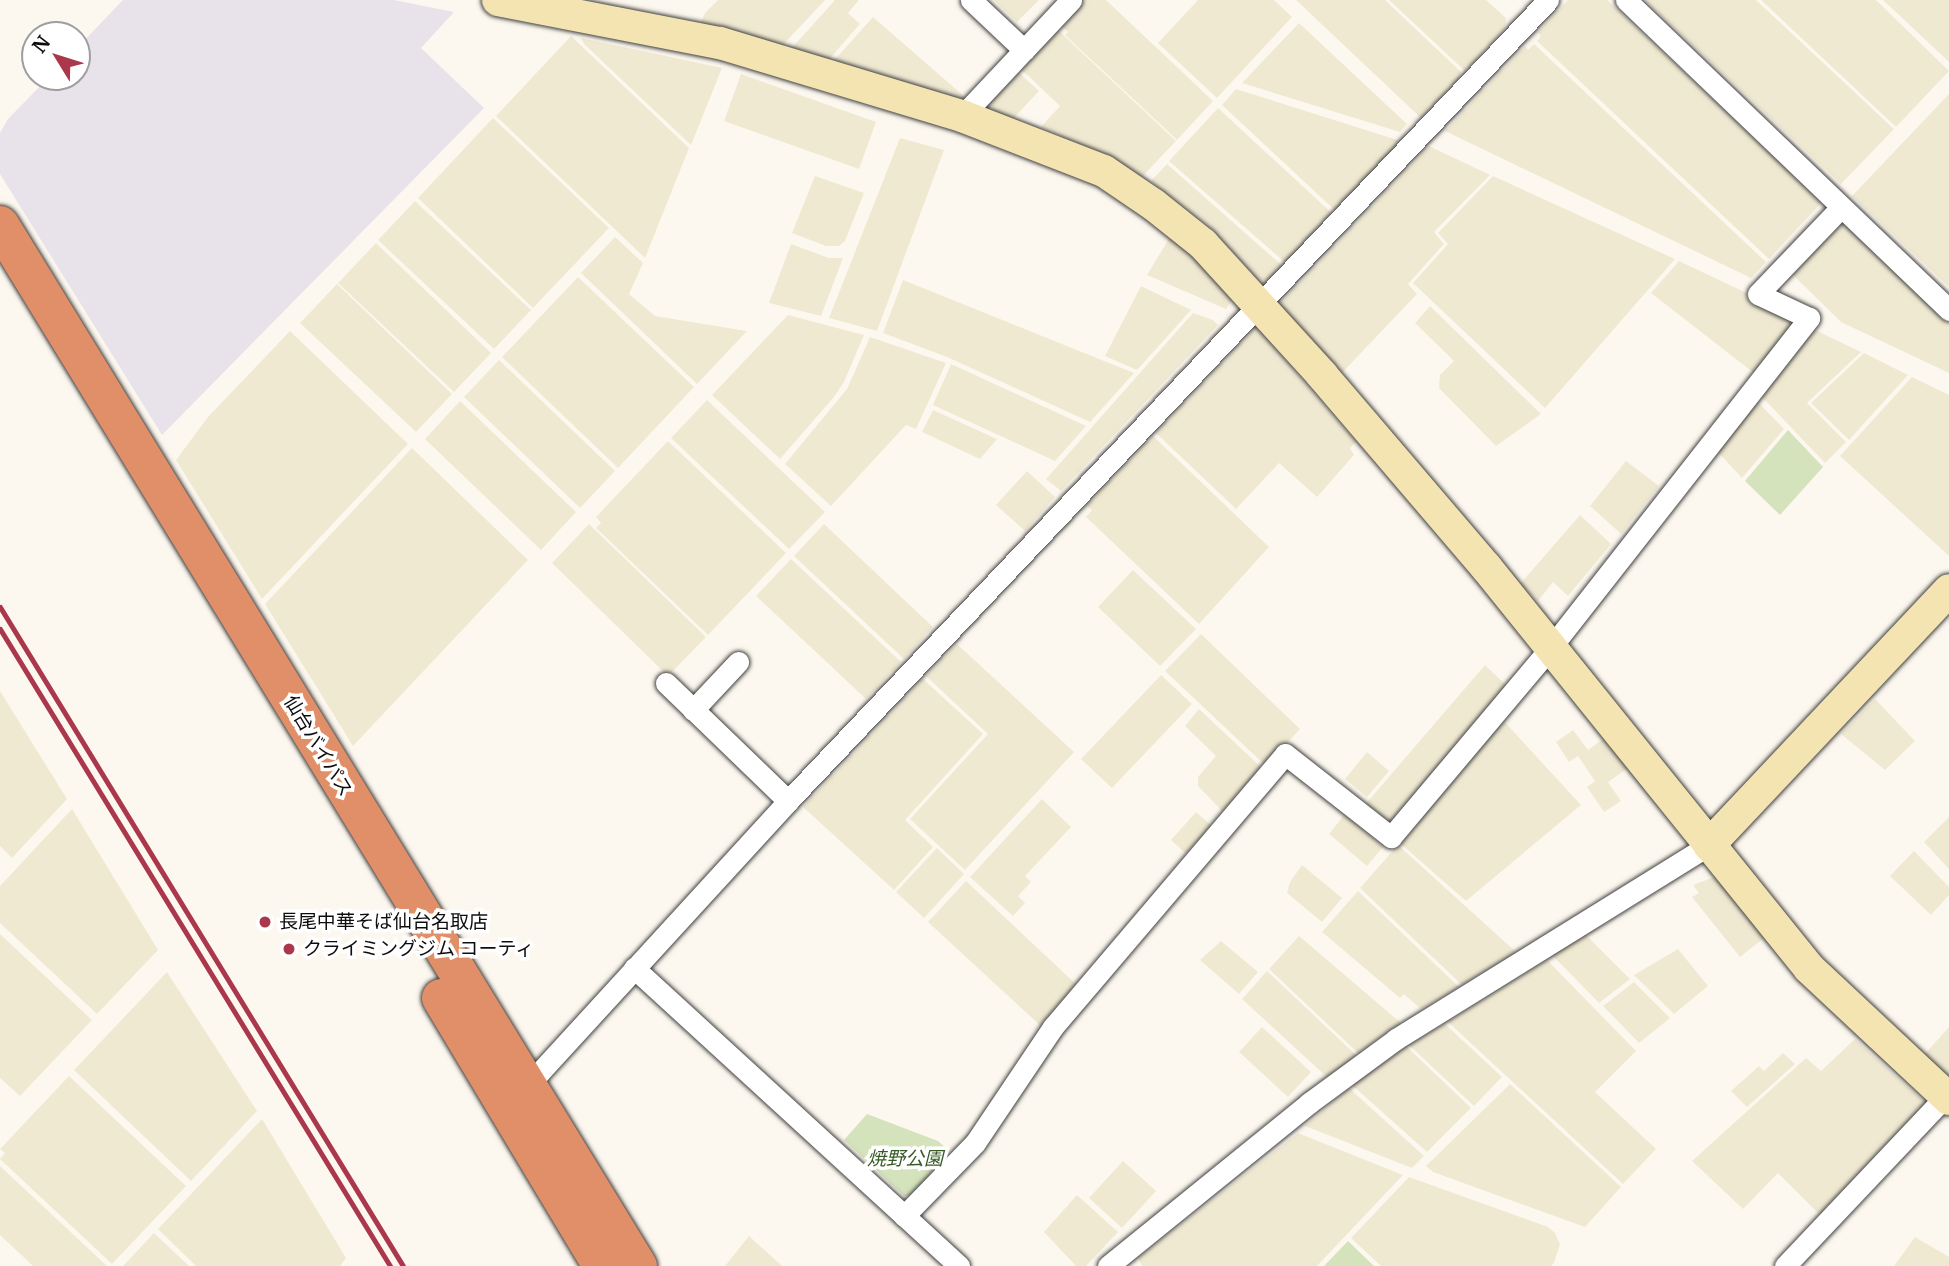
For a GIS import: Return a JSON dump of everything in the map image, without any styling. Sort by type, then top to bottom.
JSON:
[{"type":"highway","name":"仙台バイパス","points":[[0,225],[514,1093],[602,1266]]},
{"type":"highway","name":"仙台バイパス","points":[[0,273],[514,1093],[638,1266]]},
{"type":"street","points":[[498,0],[585,7],[720,43],[961,116],[1104,171],[1203,244],[1260,305],[1552,646],[1809,968],[1948,1098],[1784,1266]]},
{"type":"street","points":[[971,0],[1024,50]]},
{"type":"street","points":[[961,116],[1071,0]]},
{"type":"street","points":[[514,1093],[1548,0]]},
{"type":"street","points":[[1626,0],[1949,310]]},
{"type":"street","points":[[904,1216],[975,1143],[1053,1027],[1285,754],[1391,836],[1552,646],[1809,318],[1758,294],[1841,206]]},
{"type":"street","points":[[1108,1266],[1309,1103],[1396,1040],[1709,845],[1949,590]]},
{"type":"street","points":[[692,710],[737,662]]},
{"type":"street","points":[[666,683],[788,802]]},
{"type":"street","points":[[634,968],[959,1266]]},
{"type":"shaded area","points":[[123,0],[394,0],[454,12],[421,48],[484,108],[162,435],[0,174],[0,133],[8,119],[35,91],[91,91],[91,33]]},
{"type":"shaded area","points":[[718,0],[825,0],[782,46],[701,23],[705,13]]},
{"type":"shaded area","points":[[835,0],[859,0],[848,13],[860,24],[824,65],[790,50]]},
{"type":"shaded area","points":[[994,0],[1039,0],[1017,22]]},
{"type":"shaded area","points":[[1086,0],[1106,0],[1213,101],[1177,140],[1065,35],[1068,32],[1062,26]]},
{"type":"shaded area","points":[[1198,0],[1274,0],[1292,17],[1217,98],[1158,43]]},
{"type":"shaded area","points":[[1296,0],[1385,0],[1461,72],[1458,79],[1421,118]]},
{"type":"shaded area","points":[[1389,0],[1486,0],[1506,18],[1505,28],[1465,71]]},
{"type":"shaded area","points":[[1568,0],[1607,0],[1822,202],[1769,259],[1537,41],[1541,36],[1538,32]]},
{"type":"shaded area","points":[[1645,0],[1756,0],[1894,129],[1841,184]]},
{"type":"shaded area","points":[[1761,0],[1876,0],[1949,71],[1896,127]]},
{"type":"shaded area","points":[[1883,0],[1949,0],[1949,62]]},
{"type":"shaded area","points":[[873,17],[966,98],[959,106],[830,65]]},
{"type":"shaded area","points":[[1299,23],[1407,124],[1400,132],[1242,83]]},
{"type":"shaded area","points":[[1058,30],[1176,141],[1139,180],[1082,145],[1041,127],[1060,106],[1021,69]]},
{"type":"shaded area","points":[[571,36],[689,148],[645,258],[496,116]]},
{"type":"shaded area","points":[[581,38],[722,68],[691,145],[584,44]]},
{"type":"shaded area","points":[[1534,44],[1766,262],[1751,278],[1445,131],[1525,46],[1528,50]]},
{"type":"shaded area","points":[[1018,72],[1039,91],[1014,118],[985,108]]},
{"type":"shaded area","points":[[741,74],[876,122],[859,169],[724,121]]},
{"type":"shaded area","points":[[1236,89],[1407,143],[1339,214],[1222,105]]},
{"type":"shaded area","points":[[1949,94],[1949,287],[1852,196]]},
{"type":"shaded area","points":[[1218,108],[1336,217],[1289,266],[1169,161]]},
{"type":"shaded area","points":[[493,118],[609,228],[533,308],[418,198]]},
{"type":"shaded area","points":[[900,138],[944,150],[877,331],[829,318]]},
{"type":"shaded area","points":[[1429,146],[1490,175],[1434,232],[1444,244],[1408,284],[1417,294],[1339,376],[1279,305]]},
{"type":"shaded area","points":[[1167,164],[1286,269],[1267,289],[1210,227],[1151,181]]},
{"type":"shaded area","points":[[815,176],[864,193],[845,241],[839,246],[826,246],[792,233]]},
{"type":"shaded area","points":[[1493,176],[1675,259],[1545,408],[1413,283],[1448,244],[1438,233]]},
{"type":"shaded area","points":[[415,201],[531,310],[494,349],[378,240]]},
{"type":"shaded area","points":[[1845,220],[1949,318],[1949,373],[1841,322],[1792,274]]},
{"type":"shaded area","points":[[615,237],[643,263],[629,294],[655,316],[747,331],[697,384],[581,273]]},
{"type":"shaded area","points":[[1170,237],[1197,252],[1235,296],[1226,309],[1147,275]]},
{"type":"shaded area","points":[[376,243],[491,353],[454,392],[338,283]]},
{"type":"shaded area","points":[[791,244],[829,258],[843,258],[821,316],[769,303]]},
{"type":"shaded area","points":[[1679,261],[1755,297],[1757,304],[1795,323],[1754,373],[1651,293]]},
{"type":"shaded area","points":[[578,277],[694,387],[618,468],[502,357]]},
{"type":"shaded area","points":[[903,280],[1134,373],[1090,422],[947,357],[883,333]]},
{"type":"shaded area","points":[[337,284],[452,394],[416,432],[300,323]]},
{"type":"shaded area","points":[[1141,286],[1191,310],[1137,370],[1105,356]]},
{"type":"shaded area","points":[[1430,306],[1541,414],[1496,446],[1439,388],[1440,375],[1454,361],[1415,323]]},
{"type":"shaded area","points":[[1193,313],[1213,320],[1218,325],[1061,491],[1046,479]]},
{"type":"shaded area","points":[[788,315],[864,335],[844,382],[834,397],[780,459],[712,395]]},
{"type":"shaded area","points":[[1257,327],[1356,442],[1350,448],[1354,455],[1317,497],[1279,463],[1236,509],[1156,433]]},
{"type":"shaded area","points":[[1815,330],[1861,352],[1807,403],[1846,442],[1825,463],[1762,397],[1765,387]]},
{"type":"shaded area","points":[[290,331],[408,444],[262,599],[176,460],[208,417]]},
{"type":"shaded area","points":[[870,337],[946,363],[916,429],[906,425],[831,506],[785,464],[847,389]]},
{"type":"shaded area","points":[[1864,353],[1908,375],[1849,440],[1811,403]]},
{"type":"shaded area","points":[[499,360],[615,471],[580,508],[464,397]]},
{"type":"shaded area","points":[[951,364],[1086,426],[1055,461],[933,405]]},
{"type":"shaded area","points":[[1912,377],[1949,395],[1949,556],[1840,456]]},
{"type":"shaded area","points":[[1755,399],[1784,429],[1742,478],[1716,450]]},
{"type":"shaded area","points":[[707,400],[825,512],[789,549],[671,438]]},
{"type":"shaded area","points":[[460,401],[576,512],[541,550],[425,439]]},
{"type":"shaded area","points":[[933,410],[997,439],[980,459],[922,432]]},
{"type":"shaded area","points":[[1153,436],[1269,547],[1199,624],[1086,517],[1092,510],[1087,506]]},
{"type":"shaded area","points":[[668,441],[786,553],[708,635],[596,528],[601,523],[596,517]]},
{"type":"shaded area","points":[[412,448],[528,560],[353,746],[265,604]]},
{"type":"shaded area","points":[[1626,461],[1659,486],[1621,534],[1590,506]]},
{"type":"shaded area","points":[[1027,471],[1055,497],[1025,531],[996,505]]},
{"type":"shaded area","points":[[1580,515],[1611,544],[1568,596],[1553,582],[1538,601],[1520,584]]},
{"type":"shaded area","points":[[589,524],[706,637],[668,676],[552,563]]},
{"type":"shaded area","points":[[824,524],[933,627],[904,659],[794,556]]},
{"type":"shaded area","points":[[791,559],[901,662],[866,699],[756,596]]},
{"type":"shaded area","points":[[1133,570],[1196,629],[1160,666],[1098,607]]},
{"type":"shaded area","points":[[1201,634],[1300,729],[1266,766],[1165,671]]},
{"type":"shaded area","points":[[957,644],[1074,752],[965,870],[910,819],[988,734],[926,676]]},
{"type":"shaded area","points":[[1485,665],[1509,688],[1401,821],[1385,823],[1363,807]]},
{"type":"shaded area","points":[[1161,675],[1192,704],[1112,788],[1081,759]]},
{"type":"shaded area","points":[[923,679],[983,734],[905,820],[933,847],[894,890],[803,807]]},
{"type":"shaded area","points":[[0,691],[67,799],[12,858],[0,846]]},
{"type":"shaded area","points":[[1875,699],[1915,741],[1885,770],[1841,734]]},
{"type":"shaded area","points":[[1199,709],[1263,769],[1224,813],[1198,786],[1198,777],[1216,756],[1185,726]]},
{"type":"shaded area","points":[[1502,719],[1581,805],[1466,901],[1401,844]]},
{"type":"shaded area","points":[[1573,730],[1588,750],[1607,736],[1631,766],[1608,782],[1621,801],[1604,812],[1587,787],[1595,781],[1578,756],[1569,762],[1556,742]]},
{"type":"shaded area","points":[[1367,752],[1389,771],[1367,797],[1345,779]]},
{"type":"shaded area","points":[[1042,799],[1071,827],[1025,876],[1031,882],[1018,896],[1025,903],[1013,916],[970,877]]},
{"type":"shaded area","points":[[72,809],[158,950],[97,1014],[0,923],[0,886]]},
{"type":"shaded area","points":[[1196,812],[1212,826],[1186,854],[1171,840]]},
{"type":"shaded area","points":[[1345,814],[1383,847],[1367,866],[1329,834]]},
{"type":"shaded area","points":[[1949,817],[1949,869],[1924,842]]},
{"type":"shaded area","points":[[1398,845],[1516,952],[1462,985],[1360,888]]},
{"type":"shaded area","points":[[937,848],[964,874],[924,918],[896,892]]},
{"type":"shaded area","points":[[1914,851],[1949,887],[1949,895],[1931,915],[1890,876]]},
{"type":"shaded area","points":[[1302,865],[1342,898],[1322,922],[1287,893],[1290,882]]},
{"type":"shaded area","points":[[1717,876],[1764,938],[1740,957],[1692,897],[1699,893],[1693,885]]},
{"type":"shaded area","points":[[966,881],[1078,986],[1044,1029],[928,922]]},
{"type":"shaded area","points":[[1358,891],[1459,987],[1421,1009],[1404,994],[1400,998],[1322,932]]},
{"type":"shaded area","points":[[0,934],[92,1020],[20,1096],[0,1078]]},
{"type":"shaded area","points":[[1585,934],[1630,979],[1599,1003],[1552,955]]},
{"type":"shaded area","points":[[1299,936],[1401,1023],[1358,1053],[1269,969]]},
{"type":"shaded area","points":[[1221,941],[1258,972],[1239,994],[1200,960]]},
{"type":"shaded area","points":[[1678,949],[1708,986],[1674,1014],[1634,975]]},
{"type":"shaded area","points":[[1547,960],[1636,1051],[1595,1092],[1656,1149],[1623,1184],[1448,1022]]},
{"type":"shaded area","points":[[1267,971],[1356,1055],[1328,1078],[1242,999]]},
{"type":"shaded area","points":[[167,972],[257,1111],[191,1181],[74,1070]]},
{"type":"shaded area","points":[[1634,982],[1670,1018],[1639,1043],[1603,1006]]},
{"type":"shaded area","points":[[1445,1024],[1502,1077],[1474,1106],[1409,1045]]},
{"type":"shaded area","points":[[1262,1027],[1311,1072],[1288,1097],[1239,1052]]},
{"type":"shaded area","points":[[1949,1027],[1949,1077],[1924,1055]]},
{"type":"shaded area","points":[[1855,1039],[1930,1107],[1823,1218],[1778,1173],[1743,1209],[1692,1161],[1806,1058],[1821,1071]]},
{"type":"shaded area","points":[[1406,1046],[1471,1108],[1427,1152],[1352,1085]]},
{"type":"shaded area","points":[[1783,1053],[1795,1064],[1747,1107],[1731,1091],[1759,1066],[1764,1071]]},
{"type":"shaded area","points":[[69,1076],[186,1186],[112,1264],[0,1159],[5,1153],[0,1149]]},
{"type":"shaded area","points":[[1510,1084],[1621,1187],[1585,1227],[1433,1172],[1426,1166]]},
{"type":"shaded area","points":[[1349,1088],[1424,1156],[1412,1168],[1305,1126]]},
{"type":"shaded area","points":[[262,1119],[346,1258],[340,1266],[196,1266],[158,1229]]},
{"type":"shaded area","points":[[1298,1133],[1403,1175],[1317,1266],[1142,1266],[1138,1258]]},
{"type":"shaded area","points":[[1123,1161],[1156,1191],[1122,1228],[1089,1198]]},
{"type":"shaded area","points":[[0,1166],[107,1266],[33,1266],[0,1235]]},
{"type":"shaded area","points":[[1409,1177],[1548,1227],[1555,1233],[1560,1244],[1554,1263],[1551,1266],[1381,1266],[1351,1238]]},
{"type":"shaded area","points":[[1077,1195],[1118,1232],[1086,1266],[1076,1266],[1044,1232]]},
{"type":"shaded area","points":[[154,1233],[189,1266],[123,1266]]},
{"type":"shaded area","points":[[749,1236],[782,1266],[725,1266]]},
{"type":"shaded area","points":[[1915,1237],[1949,1257],[1949,1266],[1894,1266]]},
{"type":"green space","points":[[1788,430],[1823,467],[1780,515],[1745,481]]},
{"type":"green space","name":"焼野公園","points":[[867,1114],[938,1141],[948,1150],[916,1195],[904,1196],[844,1140]]},
{"type":"green space","points":[[1348,1241],[1374,1266],[1324,1266]]},
{"type":"railway","points":[[0,607],[403,1266]]},
{"type":"railway","points":[[0,629],[390,1266]]},
{"type":"place","name":"長尾中華そば仙台名取店","points":[[265,922]]},
{"type":"place","name":"クライミングジム コーティ","points":[[289,949]]}]
